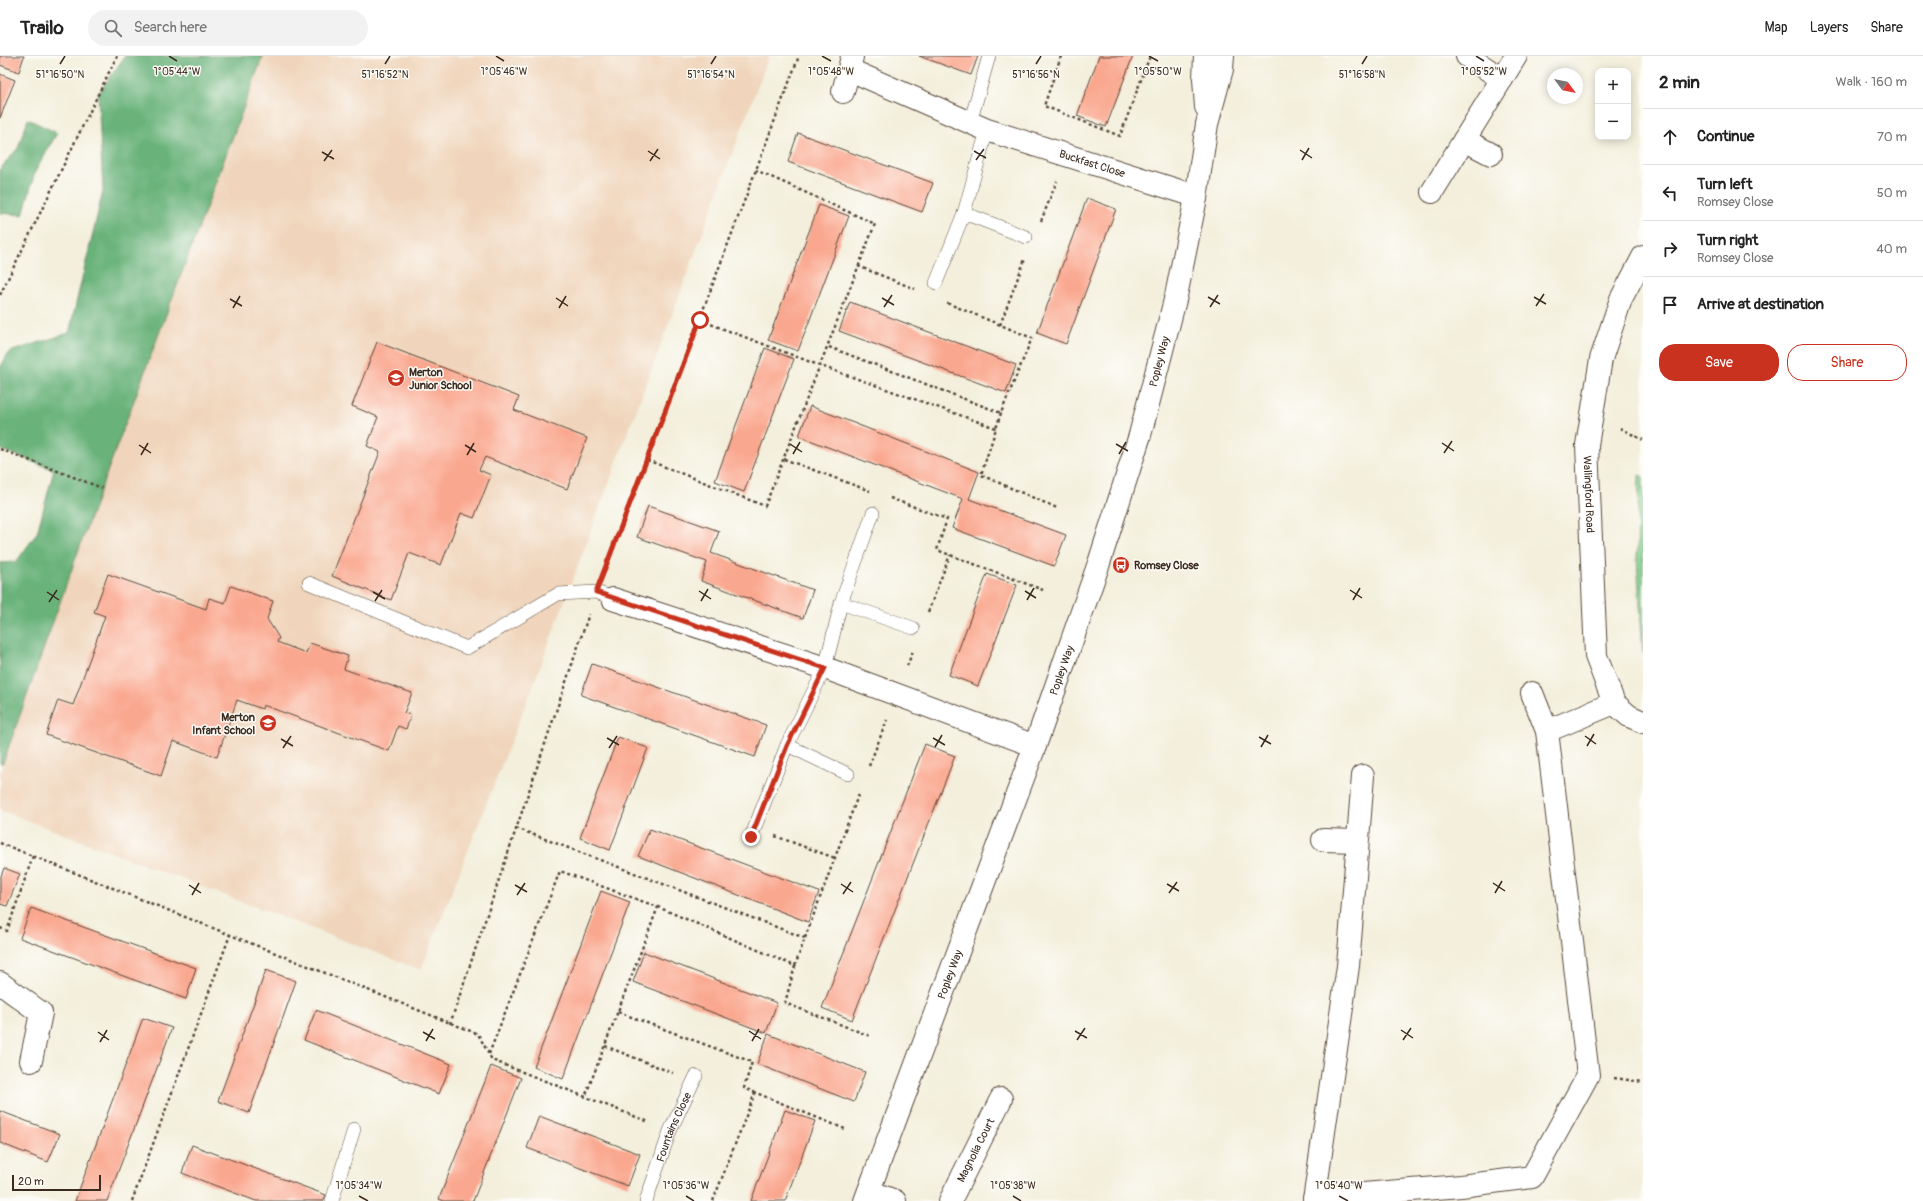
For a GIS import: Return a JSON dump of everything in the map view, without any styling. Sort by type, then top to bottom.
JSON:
[{"type":"street","name":"Popley Way","points":[[1205,56],[1204,80],[1207,124]]},
{"type":"street","name":"Popley Way","points":[[867,1196],[1035,746],[1099,563],[1140,435],[1176,296],[1196,198],[1207,124],[1222,69],[1223,56]]},
{"type":"street","points":[[1467,56],[1502,79]]},
{"type":"street","points":[[1432,192],[1516,56]]},
{"type":"street","name":"Buckfast Close","points":[[843,92],[851,63],[979,127],[1186,193],[1196,198]]},
{"type":"street","points":[[1464,140],[1491,154]]},
{"type":"street","name":"Wallingford Road","points":[[1643,257],[1621,299],[1601,359],[1587,445],[1596,656],[1614,703],[1629,716],[1643,722]]},
{"type":"street","points":[[605,596],[825,668],[1035,746]]},
{"type":"street","points":[[1363,776],[1348,966],[1314,1200],[1461,1186],[1532,1177],[1588,1075],[1547,731],[1532,693]]},
{"type":"street","points":[[1547,731],[1614,703]]},
{"type":"street","points":[[1323,840],[1357,841]]},
{"type":"street","points":[[0,983],[41,1013],[31,1061]]},
{"type":"street","name":"Magnolia Court","points":[[950,1201],[1001,1099]]},
{"type":"street","points":[[867,1196],[895,1201]]},
{"type":"lane","points":[[936,283],[964,213],[979,127],[989,56]]},
{"type":"lane","points":[[964,213],[1026,237]]},
{"type":"lane","points":[[753,833],[787,746],[825,668],[841,603],[873,513]]},
{"type":"lane","points":[[308,583],[467,648],[558,594],[605,596]]},
{"type":"lane","points":[[841,603],[912,628]]},
{"type":"lane","points":[[787,746],[848,774]]},
{"type":"lane","name":"Fountains Close","points":[[646,1201],[670,1131],[695,1078]]},
{"type":"lane","points":[[332,1201],[354,1129]]},
{"type":"path","points":[[0,295],[117,56]]},
{"type":"path","points":[[450,1024],[516,828],[605,596],[647,460],[799,56]]},
{"type":"path","points":[[1061,56],[1044,106],[1120,136],[1150,56]]},
{"type":"path","points":[[647,460],[765,506],[821,366],[875,224],[756,170]]},
{"type":"path","points":[[858,266],[922,292]]},
{"type":"path","points":[[943,301],[1032,338],[1001,413],[981,475],[1057,508]]},
{"type":"path","points":[[700,320],[821,366],[996,428]]},
{"type":"path","points":[[828,347],[1001,413]]},
{"type":"path","points":[[1620,428],[1643,440]]},
{"type":"path","points":[[0,449],[102,488]]},
{"type":"path","points":[[784,459],[873,492]]},
{"type":"path","points":[[888,497],[947,519],[937,550],[1044,590]]},
{"type":"path","points":[[868,771],[887,720]]},
{"type":"path","points":[[862,785],[795,966],[785,1003],[870,1036]]},
{"type":"path","points":[[516,828],[805,938]]},
{"type":"path","points":[[753,833],[835,858]]},
{"type":"path","points":[[0,843],[478,1034],[492,1060],[670,1131]]},
{"type":"path","points":[[0,928],[7,931],[33,856]]},
{"type":"path","points":[[489,1054],[560,871],[658,907],[795,966]]},
{"type":"path","points":[[585,1097],[658,907]]},
{"type":"path","points":[[132,1201],[230,935]]},
{"type":"path","points":[[618,1012],[752,1062],[744,1088],[845,1129]]},
{"type":"path","points":[[605,1046],[695,1078]]},
{"type":"path","points":[[714,1201],[755,1093]]},
{"type":"shaded area","name":"Merton Junior School","points":[[263,56],[769,56],[534,683],[421,970],[0,810],[0,772],[90,518]]},
{"type":"green space","points":[[125,56],[263,56],[90,518],[3,763],[0,763],[0,563],[16,562],[37,533],[54,470],[0,449],[0,368],[9,352],[69,333],[103,191],[98,94]]},
{"type":"green space","points":[[28,119],[57,133],[35,172],[23,215],[0,213],[0,169],[18,148]]},
{"type":"green space","points":[[1639,475],[1643,477],[1643,653],[1637,558]]},
{"type":"building","points":[[0,56],[24,56],[19,72],[0,65]]},
{"type":"building","points":[[919,56],[978,56],[971,75]]},
{"type":"building","points":[[1099,56],[1133,56],[1106,127],[1077,116]]},
{"type":"building","points":[[0,74],[15,80],[0,118]]},
{"type":"building","points":[[798,133],[933,183],[922,212],[788,162]]},
{"type":"building","points":[[1087,198],[1116,209],[1066,344],[1037,333]]},
{"type":"building","points":[[819,205],[849,216],[798,351],[768,340]]},
{"type":"building","points":[[850,302],[1016,365],[1006,393],[839,331]]},
{"type":"building","name":"Merton Junior School","points":[[377,342],[519,397],[514,410],[587,438],[567,489],[485,457],[479,470],[491,475],[474,518],[461,513],[441,565],[409,553],[391,600],[332,576],[380,452],[367,446],[378,417],[352,406]]},
{"type":"building","points":[[765,348],[794,359],[744,492],[715,481]]},
{"type":"building","points":[[810,406],[979,472],[969,499],[1066,535],[1054,566],[952,528],[963,499],[799,436]]},
{"type":"building","points":[[648,506],[719,531],[711,553],[813,590],[803,618],[701,581],[707,562],[637,537]]},
{"type":"building","name":"Merton Infant School","points":[[108,574],[206,609],[209,598],[225,603],[231,586],[273,601],[267,619],[279,638],[277,642],[306,653],[310,643],[348,656],[344,669],[412,693],[404,713],[411,715],[406,729],[398,726],[389,751],[263,705],[262,709],[237,700],[217,757],[173,741],[161,776],[46,735],[58,700],[73,705],[105,616],[94,612]]},
{"type":"building","points":[[987,574],[1017,585],[978,686],[949,675]]},
{"type":"building","points":[[592,664],[766,725],[755,757],[581,695]]},
{"type":"building","points":[[618,737],[648,748],[610,850],[580,838]]},
{"type":"building","points":[[925,744],[955,756],[852,1020],[822,1008]]},
{"type":"building","points":[[650,829],[819,892],[808,922],[638,856]]},
{"type":"building","points":[[4,868],[20,874],[7,906],[0,904],[0,879]]},
{"type":"building","points":[[601,891],[630,902],[563,1079],[534,1067]]},
{"type":"building","points":[[31,908],[196,968],[186,999],[20,938]]},
{"type":"building","points":[[644,952],[777,1003],[766,1033],[633,982]]},
{"type":"building","points":[[266,970],[296,981],[249,1113],[218,1101]]},
{"type":"building","points":[[316,1010],[451,1064],[439,1094],[304,1040]]},
{"type":"building","points":[[143,1018],[172,1028],[107,1201],[75,1201]]},
{"type":"building","points":[[768,1034],[865,1072],[854,1102],[757,1064]]},
{"type":"building","points":[[491,1066],[521,1078],[473,1201],[444,1201],[439,1199]]},
{"type":"building","points":[[785,1110],[815,1121],[785,1201],[751,1201]]},
{"type":"building","points":[[0,1111],[60,1134],[48,1162],[0,1143]]},
{"type":"building","points":[[539,1116],[640,1154],[628,1186],[527,1148]]},
{"type":"building","points":[[192,1145],[326,1195],[323,1201],[256,1201],[182,1173]]},
{"type":"place","name":"Merton Junior School","points":[[396,378]]},
{"type":"place","name":"Romsey Close","points":[[1121,565]]},
{"type":"place","name":"Merton Infant School","points":[[268,723]]},
{"type":"route","points":[[700,320],[596,592],[613,599],[825,668],[787,746],[751,837]]}]
